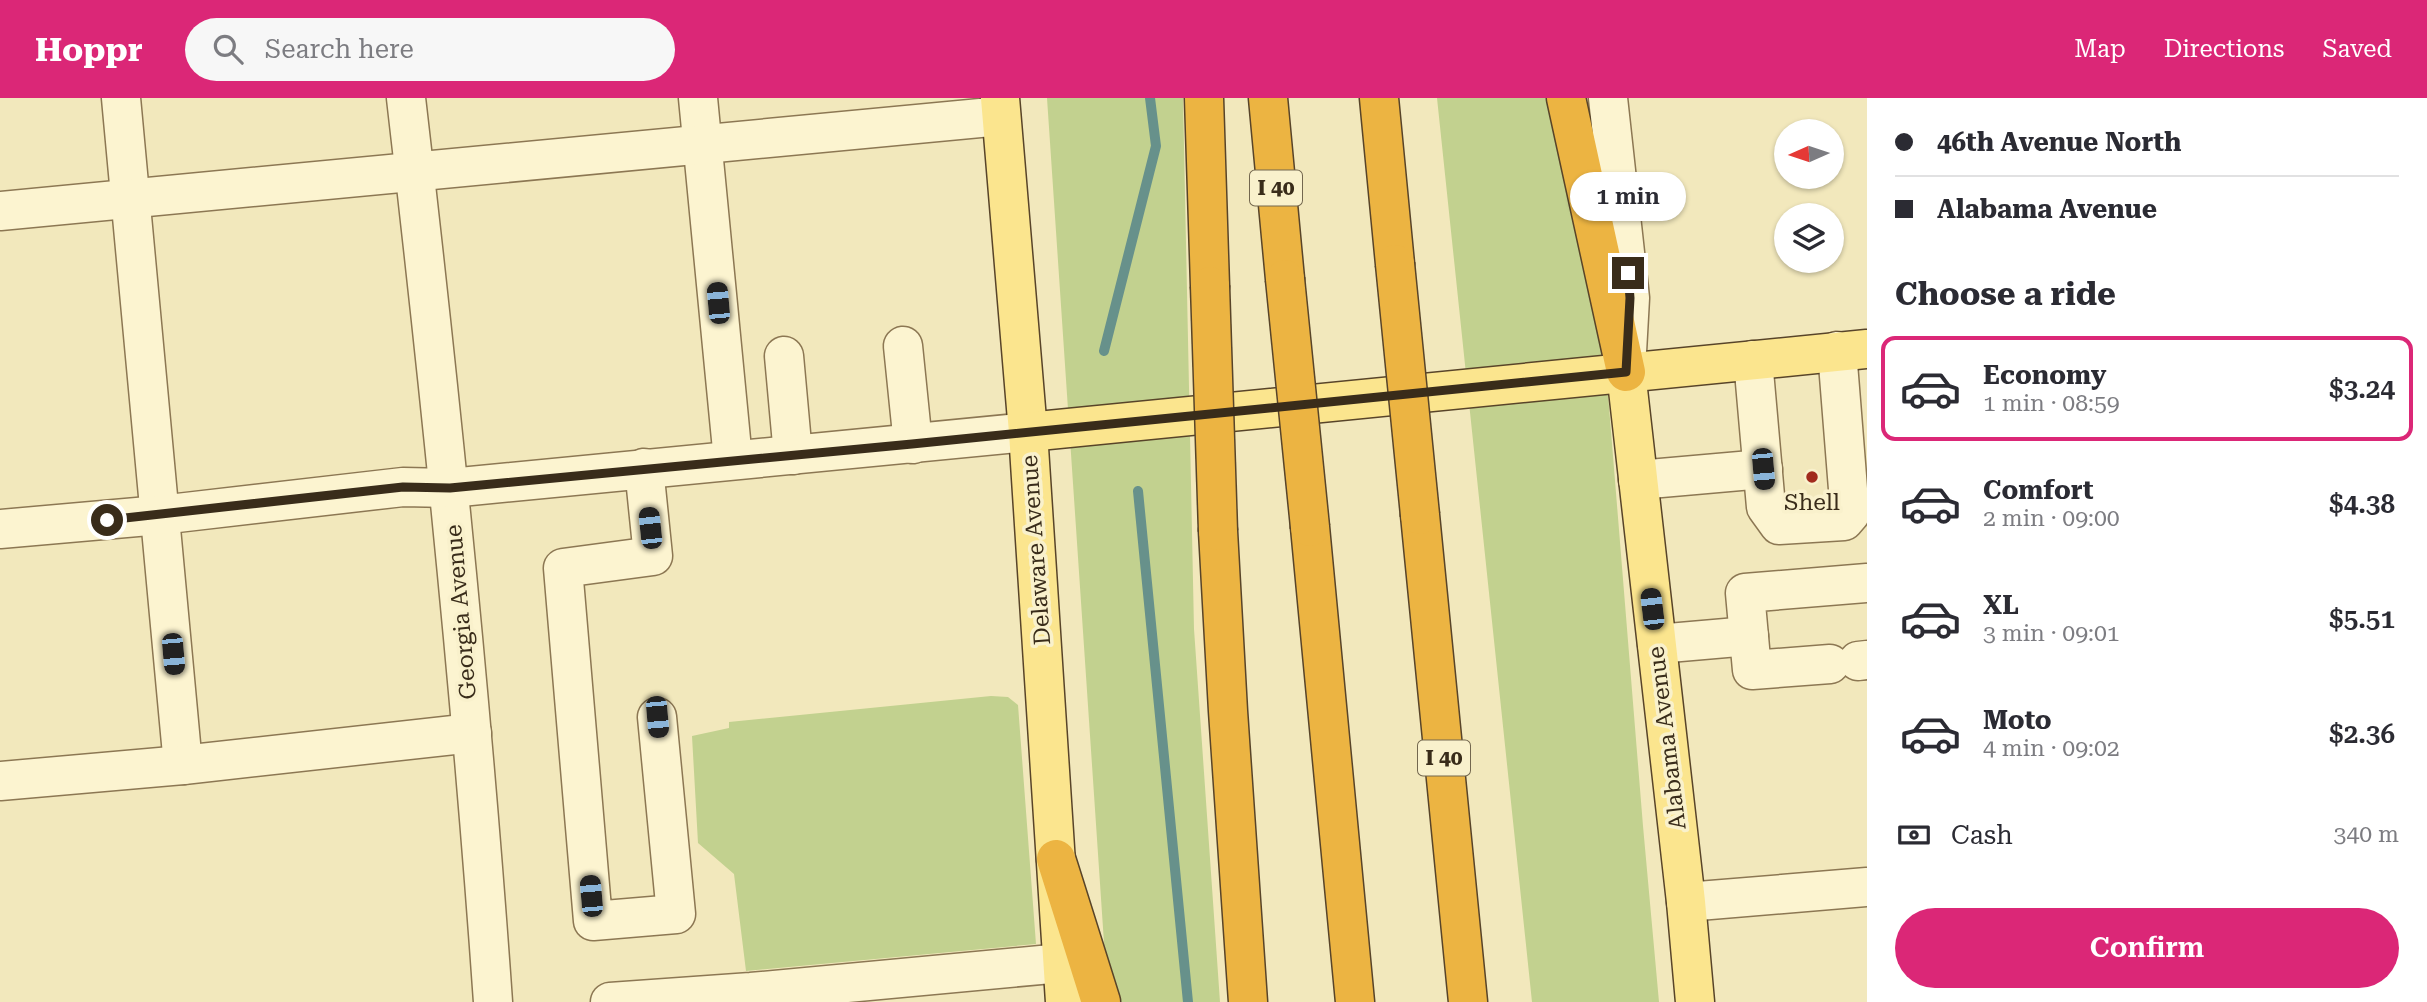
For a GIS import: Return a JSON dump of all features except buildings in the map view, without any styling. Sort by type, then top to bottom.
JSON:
[{"type":"highway","points":[[1204,98],[1218,531],[1248,1002]]},
{"type":"highway","name":"I 40","points":[[1268,98],[1355,1002]]},
{"type":"highway","name":"I 40","points":[[1379,98],[1468,1002]]},
{"type":"highway","points":[[1566,98],[1626,372]]},
{"type":"highway","points":[[1056,859],[1101,1002]]},
{"type":"main road","name":"Delaware Avenue","points":[[1001,107],[1028,432],[1065,1002]]},
{"type":"main road","points":[[1028,432],[1852,350]]},
{"type":"main road","name":"Alabama Avenue","points":[[1626,372],[1695,1002]]},
{"type":"street","points":[[121,98],[183,765]]},
{"type":"street","name":"Georgia Avenue","points":[[406,98],[450,488],[493,1002]]},
{"type":"street","points":[[698,98],[733,460]]},
{"type":"street","name":"Alabama Avenue","points":[[1608,98],[1630,298],[1626,372]]},
{"type":"street","points":[[0,211],[703,146],[1001,107]]},
{"type":"street","points":[[903,346],[912,444]]},
{"type":"street","points":[[1753,360],[1766,507],[1779,525],[1844,521],[1850,514],[1852,350]]},
{"type":"street","points":[[784,356],[793,454]]},
{"type":"street","points":[[0,530],[403,487],[450,488],[1028,432]]},
{"type":"street","points":[[644,468],[653,556],[563,568],[593,921],[676,914],[657,717]]},
{"type":"street","points":[[1638,480],[1763,469]]},
{"type":"street","points":[[1751,653],[1745,593],[1867,583]]},
{"type":"street","points":[[1657,644],[1852,662]]},
{"type":"street","points":[[0,781],[183,765],[472,733]]},
{"type":"street","points":[[1686,902],[1867,887]]},
{"type":"street","points":[[610,1002],[1062,963]]},
{"type":"green space","points":[[1047,98],[1183,98],[1194,629],[1220,1002],[1108,1002]]},
{"type":"green space","points":[[1437,98],[1584,98],[1659,1002],[1532,1002]]},
{"type":"green space","points":[[991,696],[1008,697],[1018,705],[1036,944],[746,971],[734,874],[698,843],[692,736],[729,728],[729,722]]},
{"type":"waterway","points":[[1104,351],[1156,146],[1150,98]]},
{"type":"waterway","points":[[1138,491],[1188,1002]]},
{"type":"place","name":"Shell","points":[[1812,477]]},
{"type":"route","points":[[107,520],[403,487],[450,488],[1626,372],[1630,298],[1628,273]]}]
